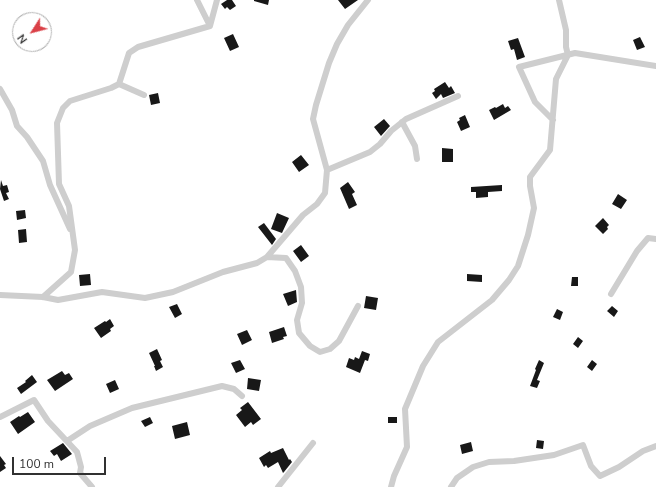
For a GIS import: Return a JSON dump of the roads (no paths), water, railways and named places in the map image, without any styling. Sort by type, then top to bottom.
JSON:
[{"type":"street","points":[[197,0],[210,26]]},
{"type":"street","points":[[210,26],[217,0]]},
{"type":"street","points":[[0,295],[44,297],[58,300],[102,292],[145,298],[173,292],[222,272],[257,263],[267,257],[303,215],[317,204],[325,194],[327,170],[313,119],[316,105],[329,63],[337,44],[348,25],[368,0]]},
{"type":"street","points":[[391,487],[394,476],[407,447],[405,409],[422,366],[438,342],[492,300],[509,280],[518,266],[528,235],[534,208],[530,177],[550,150],[556,79],[568,55],[566,47],[566,30],[559,0]]},
{"type":"street","points":[[44,297],[71,272],[75,250],[69,206],[59,184],[57,123],[63,108],[70,100],[111,88],[119,84],[129,53],[138,47],[210,26]]},
{"type":"street","points":[[553,120],[535,102],[519,67],[575,53],[656,66]]},
{"type":"street","points":[[119,84],[144,95]]},
{"type":"street","points":[[0,89],[12,110],[18,126],[43,161],[50,185],[70,230],[73,231]]},
{"type":"street","points":[[327,170],[370,152],[380,144],[391,131],[406,119],[458,96]]},
{"type":"street","points":[[402,122],[415,146],[417,159]]},
{"type":"street","points":[[611,294],[637,251],[648,238],[656,238]]},
{"type":"street","points":[[267,257],[286,258],[295,271],[301,287],[302,303],[297,320],[299,333],[310,346],[320,352],[330,349],[339,341],[358,306]]},
{"type":"street","points":[[67,441],[90,426],[132,408],[222,386],[234,389],[242,396]]},
{"type":"street","points":[[0,418],[34,400],[48,421],[77,452],[81,467],[80,472],[92,487]]},
{"type":"street","points":[[278,487],[313,443]]},
{"type":"street","points":[[451,487],[458,478],[473,467],[483,463],[514,461],[554,455],[583,445],[591,466],[600,476],[619,467],[643,451],[656,446]]}]
